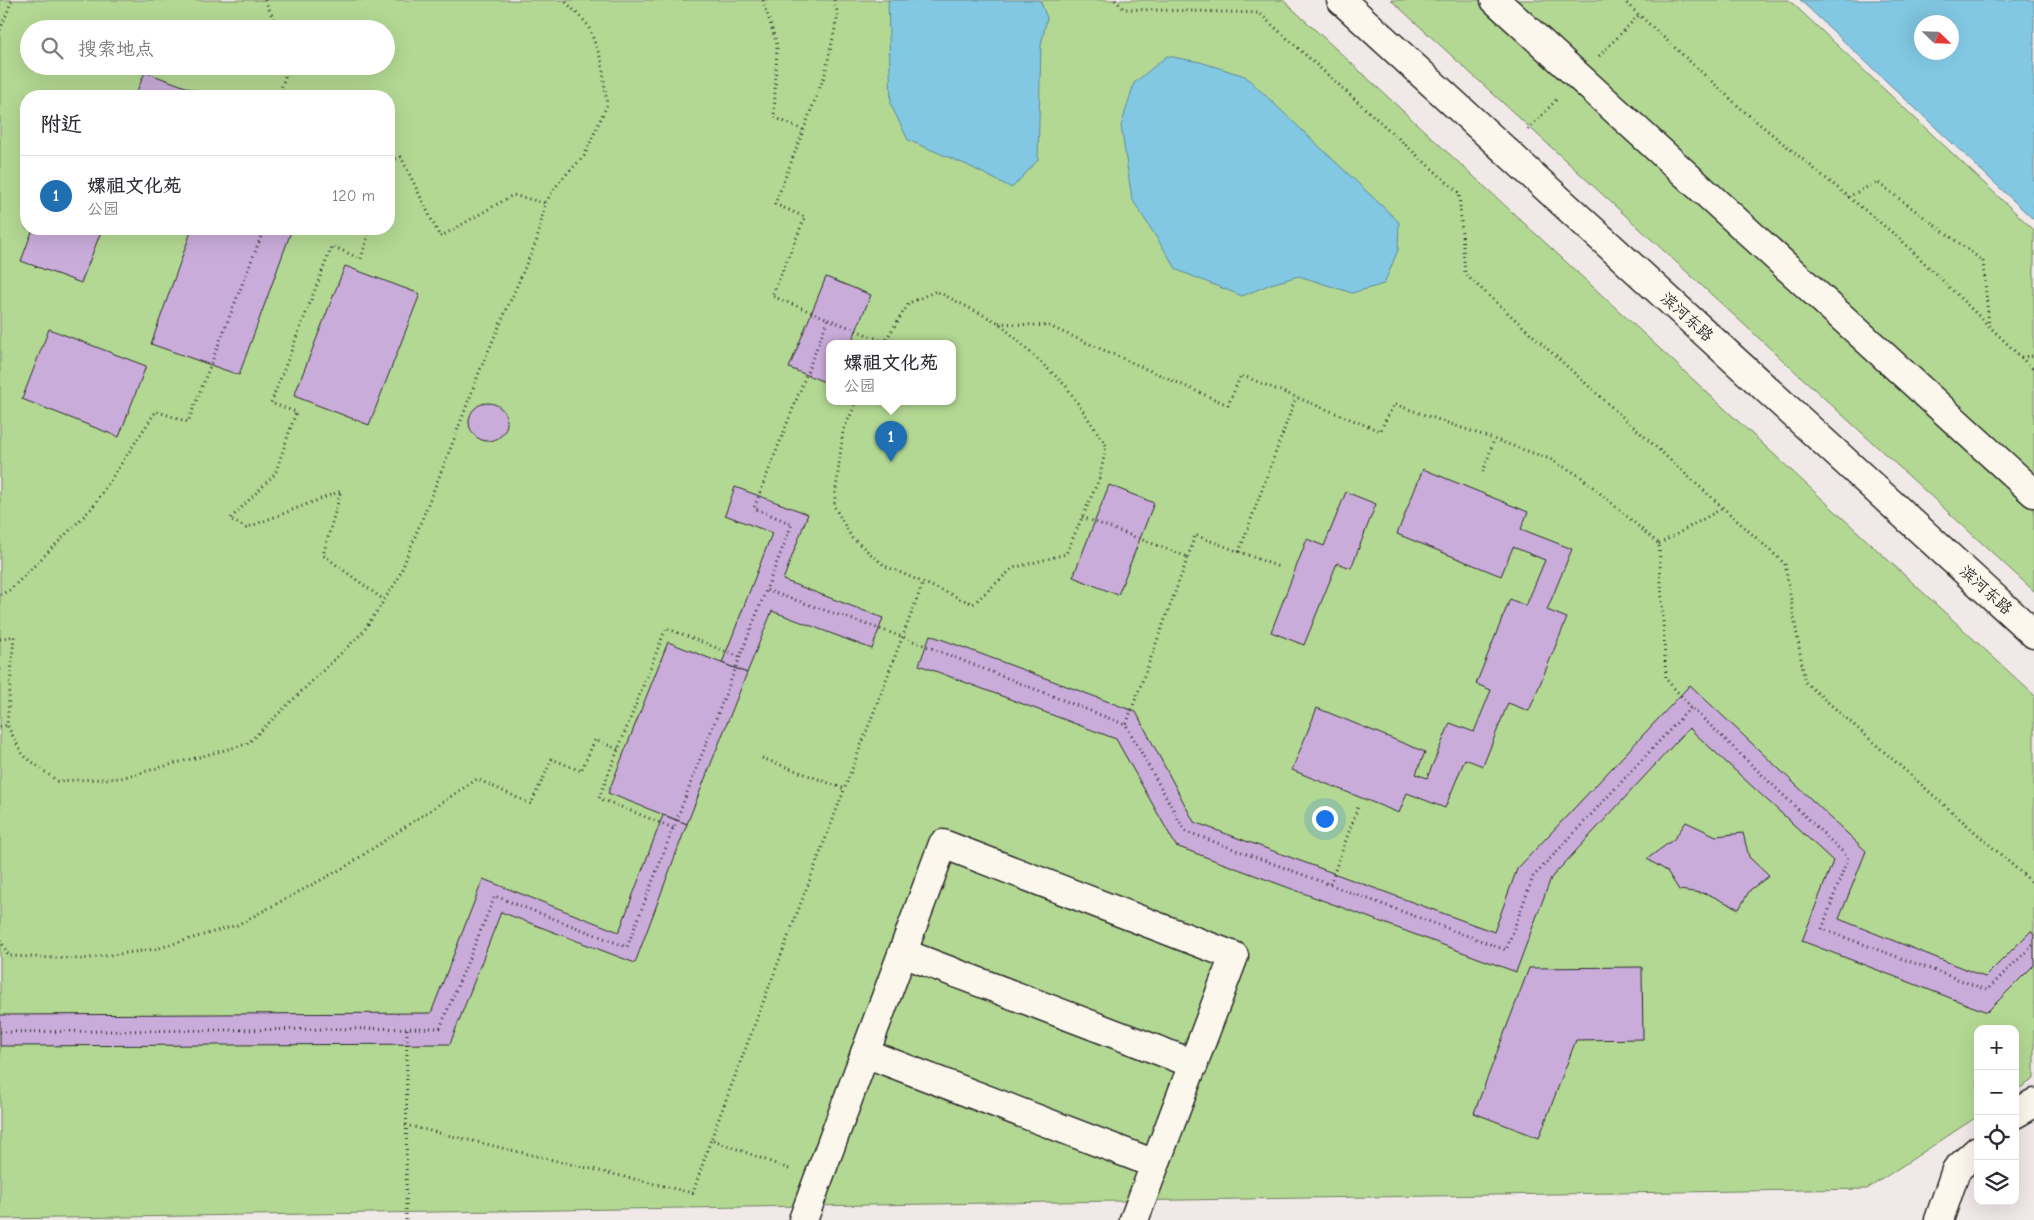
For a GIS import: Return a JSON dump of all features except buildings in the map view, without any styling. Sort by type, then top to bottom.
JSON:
[{"type":"street","name":"滨河东路","points":[[1341,0],[2034,634]]},
{"type":"street","points":[[1495,0],[2034,493]]},
{"type":"street","points":[[803,1220],[943,844],[1234,956],[1134,1220]]},
{"type":"street","points":[[903,953],[1194,1064]]},
{"type":"street","points":[[865,1053],[1155,1164]]},
{"type":"street","points":[[2019,1112],[2034,1103]]},
{"type":"street","points":[[1939,1220],[1956,1170],[1974,1154]]},
{"type":"path","points":[[0,30],[12,0]]},
{"type":"path","points":[[265,0],[274,20]]},
{"type":"path","points":[[0,639],[14,636],[7,725],[23,755],[57,781],[121,778],[247,744],[363,632],[398,579],[450,451],[480,370],[537,240],[545,203],[559,182],[584,156],[607,105],[602,62],[588,25],[564,0]]},
{"type":"path","points":[[763,0],[777,45],[774,117],[803,130]]},
{"type":"path","points":[[834,0],[838,15],[825,74],[775,204],[805,217],[772,296],[879,340]]},
{"type":"path","points":[[1115,0],[1124,9],[1259,13],[1459,193],[1465,274],[1785,564],[1805,682],[2034,884]]},
{"type":"path","points":[[1623,0],[1746,113],[1898,238],[2034,370]]},
{"type":"path","points":[[280,90],[286,75]]},
{"type":"path","points":[[395,159],[401,157],[440,237],[513,196],[545,203]]},
{"type":"path","points":[[1848,197],[1877,182],[1983,261],[1989,325]]},
{"type":"path","points":[[0,595],[10,590],[92,508],[156,411],[188,422],[262,235]]},
{"type":"path","points":[[368,235],[362,259],[332,246],[271,402],[296,412],[275,474],[230,519],[246,528],[341,491],[323,555],[384,600]]},
{"type":"path","points":[[855,405],[842,431],[834,506],[852,538],[884,566],[973,604],[1013,568],[1066,554],[1100,477],[1106,445],[1066,386],[999,323],[936,291],[909,303],[885,340]]},
{"type":"path","points":[[0,1032],[440,1028],[495,896],[627,947],[792,524],[754,508],[828,319]]},
{"type":"path","points":[[999,323],[1049,326],[1228,405],[1241,375],[1380,431],[1394,404],[1550,460],[1580,476],[1659,544],[1666,679],[1691,707],[1848,856],[1822,929],[1987,990],[2034,944]]},
{"type":"path","points":[[2020,357],[2034,356]]},
{"type":"path","points":[[1239,552],[1296,397]]},
{"type":"path","points":[[1483,472],[1494,440]]},
{"type":"path","points":[[1659,544],[1723,508]]},
{"type":"path","points":[[1082,517],[1188,557]]},
{"type":"path","points":[[1126,725],[1195,535],[1279,567]]},
{"type":"path","points":[[405,1125],[694,1193],[711,1139],[924,583]]},
{"type":"path","points":[[766,590],[904,637],[1126,725],[1185,831],[1506,950],[1533,877],[1691,707]]},
{"type":"path","points":[[673,828],[599,798],[618,749],[666,628],[740,657]]},
{"type":"path","points":[[0,727],[7,725]]},
{"type":"path","points":[[0,940],[9,956],[82,959],[156,949],[237,925],[344,867],[477,779],[531,804],[552,759],[581,771],[595,740],[618,749]]},
{"type":"path","points":[[762,758],[845,789]]},
{"type":"path","points":[[1330,884],[1358,807]]},
{"type":"path","points":[[406,1220],[407,1028]]},
{"type":"path","points":[[711,1139],[818,1180]]},
{"type":"green space","points":[[0,0],[1283,0],[2034,695],[2034,1079],[2019,1088],[2019,1025],[1974,1025],[1974,1119],[1867,1189],[0,1219]]},
{"type":"green space","points":[[1391,0],[1789,0],[2034,230],[2034,591]]},
{"type":"water","points":[[888,0],[1040,0],[1047,18],[1041,45],[1038,160],[1012,188],[967,165],[908,140],[891,105]]},
{"type":"water","points":[[1800,0],[2034,0],[2034,220]]},
{"type":"water","points":[[1167,56],[1200,62],[1245,76],[1399,222],[1398,250],[1384,284],[1352,293],[1299,276],[1271,284],[1242,296],[1177,270],[1132,199],[1121,126],[1134,83]]},
{"type":"place","name":"嫘祖文化苑","points":[[891,462]]}]
